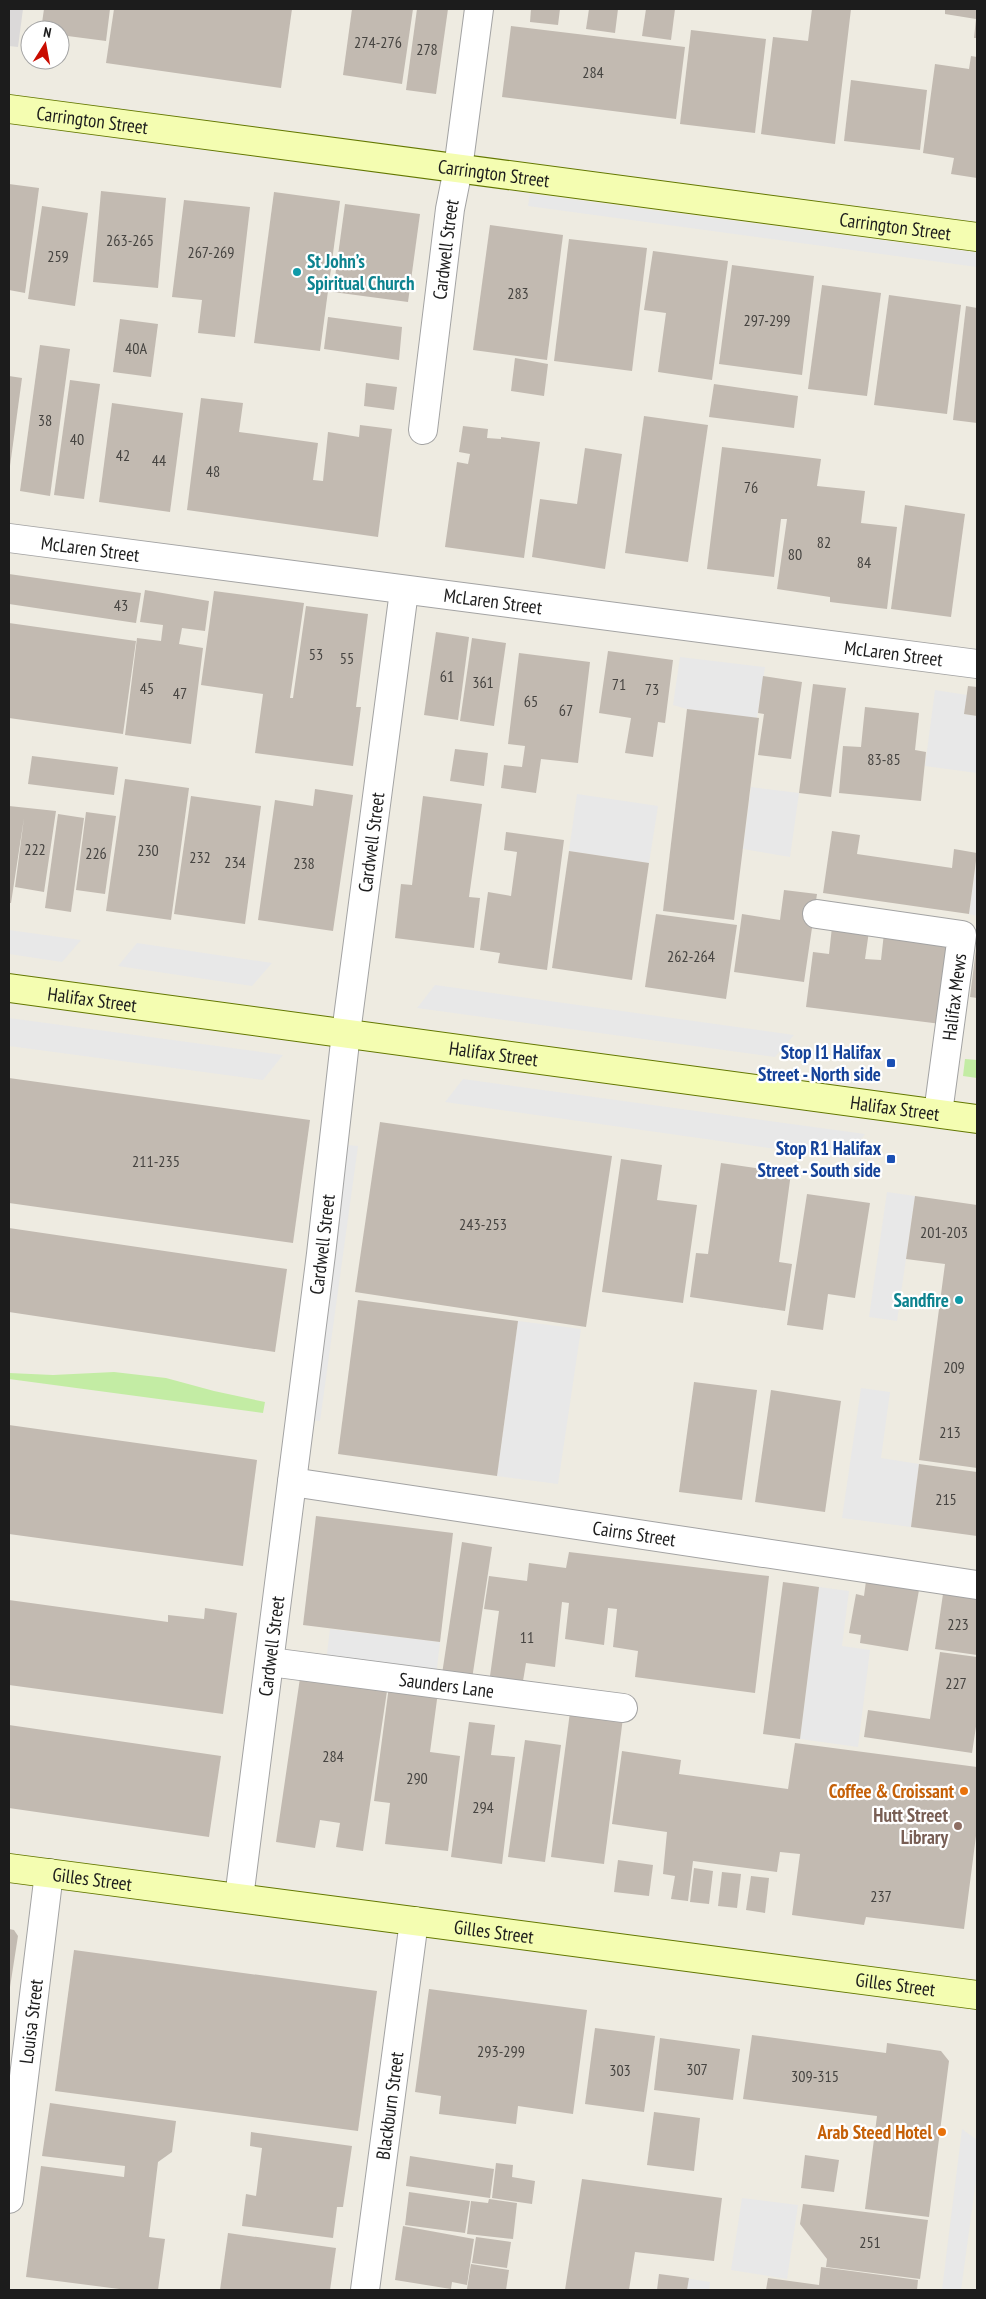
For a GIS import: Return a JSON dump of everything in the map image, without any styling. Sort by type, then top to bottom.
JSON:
[{"type":"street","name":"Cardwell Street","points":[[423,430],[450,209],[458,169],[479,9]]},
{"type":"street","name":"Carrington Street","points":[[9,109],[977,237]]},
{"type":"street","name":"McLaren Street","points":[[9,538],[404,591],[977,664]]},
{"type":"street","name":"Cardwell Street","points":[[240,1898],[346,1033],[404,591]]},
{"type":"street","name":"Halifax Mews","points":[[817,914],[962,935],[938,1113]]},
{"type":"street","name":"Halifax Street","points":[[9,988],[977,1119]]},
{"type":"street","name":"Cairns Street","points":[[292,1482],[977,1585]]},
{"type":"street","name":"Saunders Lane","points":[[270,1662],[623,1708]]},
{"type":"street","name":"Gilles Street","points":[[9,1868],[977,1995]]},
{"type":"street","name":"Louisa Street","points":[[9,2199],[49,1873]]},
{"type":"street","name":"Blackburn Street","points":[[365,2290],[414,1921]]},
{"type":"shaded area","points":[[9,9],[23,9],[20,20],[18,47],[9,46]]},
{"type":"shaded area","points":[[530,194],[977,253],[977,267],[528,206]]},
{"type":"shaded area","points":[[680,657],[765,667],[757,718],[687,709],[673,705]]},
{"type":"shaded area","points":[[935,690],[967,695],[964,714],[977,716],[977,773],[925,766]]},
{"type":"shaded area","points":[[751,787],[799,793],[790,857],[743,849]]},
{"type":"shaded area","points":[[577,794],[658,806],[649,863],[569,851]]},
{"type":"shaded area","points":[[977,859],[977,916],[969,914]]},
{"type":"shaded area","points":[[9,930],[81,940],[62,962],[9,954]]},
{"type":"shaded area","points":[[137,943],[272,963],[252,986],[118,966]]},
{"type":"shaded area","points":[[435,985],[794,1035],[775,1057],[417,1008]]},
{"type":"shaded area","points":[[9,1018],[283,1055],[263,1080],[9,1046]]},
{"type":"shaded area","points":[[463,1079],[865,1134],[847,1159],[445,1102]]},
{"type":"shaded area","points":[[347,1145],[358,1146],[320,1421],[310,1420]]},
{"type":"shaded area","points":[[887,1192],[915,1196],[897,1321],[869,1317]]},
{"type":"shaded area","points":[[518,1321],[581,1329],[558,1484],[497,1476]]},
{"type":"shaded area","points":[[861,1388],[890,1392],[881,1458],[919,1464],[911,1527],[842,1518]]},
{"type":"shaded area","points":[[819,1587],[849,1591],[842,1646],[870,1650],[858,1747],[800,1739]]},
{"type":"shaded area","points":[[330,1629],[440,1642],[436,1676],[326,1661]]},
{"type":"shaded area","points":[[962,2129],[977,2140],[977,2173],[961,2290],[942,2290]]},
{"type":"shaded area","points":[[742,2198],[798,2205],[787,2279],[731,2270]]},
{"type":"shaded area","points":[[659,2274],[710,2282],[709,2290],[657,2290]]},
{"type":"green space","points":[[965,1059],[977,1060],[977,1078],[963,1076]]},
{"type":"green space","points":[[114,1372],[166,1378],[265,1402],[263,1413],[9,1379],[9,1373],[53,1375]]},
{"type":"building","points":[[44,9],[110,9],[106,41],[70,36],[70,20],[42,20]]},
{"type":"building","points":[[114,9],[292,9],[281,88],[106,63]]},
{"type":"building","points":[[352,9],[413,9],[402,84],[343,75]]},
{"type":"building","points":[[417,9],[448,9],[436,94],[406,90]]},
{"type":"building","points":[[531,9],[560,9],[558,25],[530,22]]},
{"type":"building","points":[[589,9],[618,9],[615,33],[586,29]]},
{"type":"building","points":[[646,9],[675,9],[671,40],[642,36]]},
{"type":"building","points":[[812,9],[851,9],[835,144],[761,134],[773,37],[808,41]]},
{"type":"building","points":[[945,9],[977,9],[977,38],[974,38],[976,19],[945,14]]},
{"type":"building","points":[[511,26],[685,47],[676,119],[502,97]]},
{"type":"building","points":[[691,30],[766,39],[755,133],[680,124]]},
{"type":"building","points":[[971,56],[977,57],[977,178],[951,174],[954,158],[923,153],[935,64],[969,69]]},
{"type":"building","points":[[851,80],[927,90],[920,150],[844,141]]},
{"type":"building","points":[[9,184],[39,188],[25,293],[9,290]]},
{"type":"building","points":[[101,191],[166,198],[158,288],[93,282]]},
{"type":"building","name":"St John’s Spiritual Church","points":[[274,192],[340,201],[320,351],[254,343]]},
{"type":"building","points":[[184,200],[250,207],[235,337],[198,333],[202,300],[172,297]]},
{"type":"building","points":[[345,204],[420,214],[408,302],[333,292]]},
{"type":"building","points":[[42,206],[88,213],[75,306],[28,299]]},
{"type":"building","points":[[490,225],[563,235],[547,360],[473,350]]},
{"type":"building","points":[[569,239],[647,248],[632,371],[554,361]]},
{"type":"building","points":[[653,251],[728,261],[712,380],[658,372],[666,313],[644,310]]},
{"type":"building","points":[[732,265],[814,276],[802,375],[719,364]]},
{"type":"building","points":[[822,285],[881,293],[867,396],[808,389]]},
{"type":"building","points":[[889,295],[961,305],[947,414],[874,405]]},
{"type":"building","points":[[966,306],[977,308],[977,423],[953,420]]},
{"type":"building","points":[[328,317],[402,327],[399,360],[324,349]]},
{"type":"building","points":[[120,319],[158,324],[151,377],[113,372]]},
{"type":"building","points":[[40,345],[70,349],[50,496],[20,491]]},
{"type":"building","points":[[515,358],[548,364],[544,396],[511,391]]},
{"type":"building","points":[[9,376],[22,378],[10,466],[9,466]]},
{"type":"building","points":[[70,380],[100,384],[84,499],[54,495]]},
{"type":"building","points":[[366,383],[397,387],[394,410],[364,406]]},
{"type":"building","points":[[714,384],[798,396],[794,428],[709,417]]},
{"type":"building","points":[[201,398],[243,403],[239,432],[318,443],[313,480],[323,481],[328,432],[359,437],[360,425],[392,429],[378,537],[187,510]]},
{"type":"building","points":[[112,403],[183,413],[170,512],[99,502]]},
{"type":"building","points":[[644,416],[708,425],[688,562],[625,553]]},
{"type":"building","points":[[463,426],[488,429],[487,438],[501,439],[501,437],[540,442],[524,558],[445,547],[457,462],[468,464],[470,454],[459,452]]},
{"type":"building","points":[[722,447],[821,459],[817,486],[865,491],[861,523],[897,527],[887,609],[830,602],[830,597],[777,589],[787,519],[781,519],[774,577],[707,569]]},
{"type":"building","points":[[585,448],[622,454],[605,569],[532,557],[540,499],[577,504]]},
{"type":"building","points":[[905,505],[965,514],[951,617],[891,609]]},
{"type":"building","points":[[9,574],[141,593],[136,623],[9,604]]},
{"type":"building","points":[[145,590],[209,601],[205,631],[182,628],[179,644],[203,648],[191,744],[125,735],[137,638],[161,641],[163,625],[140,622]]},
{"type":"building","points":[[214,591],[304,603],[290,698],[293,698],[306,606],[368,614],[356,707],[361,707],[353,766],[255,753],[263,694],[201,685]]},
{"type":"building","points":[[9,623],[136,641],[123,734],[9,718]]},
{"type":"building","points":[[436,632],[469,637],[458,720],[424,715]]},
{"type":"building","points":[[472,638],[506,643],[494,726],[460,721]]},
{"type":"building","points":[[608,651],[673,660],[665,723],[658,722],[653,757],[625,753],[631,718],[599,713]]},
{"type":"building","points":[[519,653],[590,662],[578,763],[541,759],[536,793],[501,788],[504,765],[522,767],[525,746],[508,744]]},
{"type":"building","points":[[763,676],[802,682],[791,759],[758,755],[764,714],[758,713]]},
{"type":"building","points":[[813,684],[846,688],[831,797],[799,793]]},
{"type":"building","points":[[968,686],[977,687],[977,716],[964,714]]},
{"type":"building","points":[[865,707],[919,713],[915,750],[926,752],[921,801],[839,793],[843,746],[861,747]]},
{"type":"building","points":[[687,709],[759,718],[734,920],[663,911]]},
{"type":"building","points":[[455,749],[488,753],[484,786],[450,781]]},
{"type":"building","points":[[32,756],[118,767],[114,795],[28,784]]},
{"type":"building","points":[[125,779],[189,788],[171,920],[106,911]]},
{"type":"building","points":[[315,789],[353,795],[333,931],[258,920],[275,800],[313,806]]},
{"type":"building","points":[[191,796],[261,806],[245,924],[174,914]]},
{"type":"building","points":[[423,796],[482,804],[469,897],[480,898],[474,948],[395,938],[401,884],[412,885]]},
{"type":"building","points":[[9,806],[56,811],[44,892],[15,887],[24,818],[11,903],[9,903]]},
{"type":"building","points":[[86,812],[116,816],[105,894],[76,890]]},
{"type":"building","points":[[58,814],[84,818],[71,912],[45,908]]},
{"type":"building","points":[[832,831],[860,835],[857,854],[952,868],[954,849],[977,853],[969,914],[823,893]]},
{"type":"building","points":[[506,832],[564,840],[547,970],[498,963],[500,953],[480,950],[488,892],[511,896],[517,852],[504,850]]},
{"type":"building","points":[[569,851],[649,863],[632,980],[552,968]]},
{"type":"building","points":[[784,890],[817,894],[804,982],[734,972],[742,914],[780,920]]},
{"type":"building","points":[[656,914],[737,925],[726,999],[645,987]]},
{"type":"building","points":[[832,927],[869,931],[865,959],[881,960],[884,933],[951,942],[941,1024],[806,1007],[813,952],[829,954]]},
{"type":"building","points":[[977,950],[977,998],[970,997]]},
{"type":"building","points":[[9,1078],[310,1120],[293,1243],[9,1203]]},
{"type":"building","points":[[380,1122],[612,1156],[586,1327],[355,1292]]},
{"type":"building","points":[[621,1159],[662,1165],[657,1200],[697,1205],[683,1303],[602,1292]]},
{"type":"building","points":[[721,1163],[791,1173],[779,1262],[792,1264],[785,1311],[690,1297],[696,1253],[708,1254]]},
{"type":"building","points":[[807,1194],[870,1203],[855,1298],[828,1294],[823,1330],[787,1325]]},
{"type":"building","points":[[915,1196],[977,1205],[977,1468],[919,1460],[945,1264],[906,1259]]},
{"type":"building","points":[[9,1228],[287,1269],[275,1352],[9,1312]]},
{"type":"building","points":[[358,1300],[518,1321],[497,1476],[338,1454]]},
{"type":"building","points":[[694,1382],[757,1390],[742,1500],[679,1492]]},
{"type":"building","points":[[771,1390],[841,1401],[825,1512],[755,1502]]},
{"type":"building","points":[[9,1425],[257,1460],[243,1566],[9,1534]]},
{"type":"building","points":[[919,1464],[977,1472],[977,1536],[911,1527]]},
{"type":"building","points":[[316,1516],[453,1533],[440,1642],[303,1625]]},
{"type":"building","points":[[462,1542],[492,1547],[472,1679],[442,1674]]},
{"type":"building","points":[[569,1552],[769,1576],[755,1693],[635,1677],[638,1651],[613,1647],[617,1609],[608,1608],[604,1645],[565,1639],[569,1603],[562,1602],[555,1667],[526,1663],[523,1681],[490,1676],[499,1611],[484,1609],[489,1576],[527,1581],[529,1563],[566,1568]]},
{"type":"building","points":[[866,1581],[919,1590],[908,1651],[860,1643],[861,1635],[849,1633],[856,1594],[864,1596]]},
{"type":"building","points":[[783,1582],[819,1587],[800,1739],[763,1734]]},
{"type":"building","points":[[943,1594],[977,1599],[977,1655],[935,1649]]},
{"type":"building","points":[[9,1600],[168,1622],[168,1615],[204,1619],[205,1608],[237,1613],[223,1714],[9,1685]]},
{"type":"building","points":[[940,1652],[977,1657],[977,1720],[972,1753],[864,1737],[868,1710],[930,1719]]},
{"type":"building","points":[[300,1678],[387,1691],[363,1851],[336,1847],[340,1823],[320,1820],[315,1848],[276,1842]]},
{"type":"building","points":[[389,1686],[438,1692],[430,1752],[460,1756],[448,1851],[385,1844],[390,1803],[374,1801]]},
{"type":"building","points":[[570,1712],[623,1718],[604,1864],[551,1857]]},
{"type":"building","points":[[469,1722],[495,1725],[491,1755],[515,1757],[502,1864],[451,1857]]},
{"type":"building","points":[[9,1725],[221,1756],[209,1837],[9,1808]]},
{"type":"building","points":[[525,1740],[561,1745],[545,1862],[508,1857]]},
{"type":"building","points":[[795,1743],[977,1767],[977,1828],[964,1929],[866,1917],[864,1925],[792,1915],[800,1854],[780,1852],[777,1872],[693,1861],[688,1901],[671,1899],[675,1876],[663,1874],[667,1832],[612,1824],[622,1751],[681,1760],[679,1774],[788,1789]]},
{"type":"building","points":[[618,1860],[653,1865],[649,1896],[614,1892]]},
{"type":"building","points":[[694,1868],[713,1871],[709,1904],[690,1902]]},
{"type":"building","points":[[722,1872],[741,1874],[737,1908],[718,1906]]},
{"type":"building","points":[[751,1876],[769,1878],[765,1913],[746,1910]]},
{"type":"building","points":[[9,1929],[14,1930],[18,1936],[10,1987]]},
{"type":"building","points":[[74,1950],[377,1991],[358,2131],[55,2091]]},
{"type":"building","points":[[429,1989],[587,2010],[573,2114],[518,2106],[516,2124],[439,2114],[441,2096],[415,2092]]},
{"type":"building","points":[[595,2028],[655,2036],[644,2112],[585,2104]]},
{"type":"building","points":[[752,2035],[886,2053],[887,2043],[941,2051],[949,2061],[929,2217],[865,2209],[877,2116],[743,2099]]},
{"type":"building","points":[[660,2038],[740,2049],[733,2100],[654,2090]]},
{"type":"building","points":[[50,2103],[176,2121],[172,2152],[158,2162],[149,2237],[165,2239],[158,2290],[127,2290],[26,2277],[41,2166],[124,2177],[125,2166],[42,2156]]},
{"type":"building","points":[[654,2112],[700,2118],[694,2171],[647,2165]]},
{"type":"building","points":[[251,2132],[352,2146],[343,2207],[337,2207],[333,2238],[242,2226],[246,2194],[256,2196],[262,2148],[250,2146]]},
{"type":"building","points":[[805,2155],[839,2160],[834,2192],[801,2188]]},
{"type":"building","points":[[410,2156],[494,2169],[490,2198],[406,2186]]},
{"type":"building","points":[[496,2163],[513,2165],[512,2177],[535,2181],[532,2204],[492,2198]]},
{"type":"building","points":[[582,2179],[722,2198],[714,2261],[635,2252],[629,2290],[565,2290]]},
{"type":"building","points":[[409,2192],[470,2201],[465,2233],[405,2225]]},
{"type":"building","points":[[489,2199],[517,2203],[513,2239],[467,2234],[471,2201],[488,2203]]},
{"type":"building","points":[[803,2204],[928,2220],[920,2279],[826,2267],[827,2259],[800,2224]]},
{"type":"building","points":[[403,2226],[474,2239],[467,2285],[452,2282],[451,2289],[395,2280]]},
{"type":"building","points":[[228,2233],[336,2248],[330,2290],[220,2290]]},
{"type":"building","points":[[476,2237],[511,2242],[507,2268],[472,2263]]},
{"type":"building","points":[[471,2264],[509,2270],[506,2290],[467,2289]]},
{"type":"building","points":[[821,2267],[918,2280],[917,2290],[766,2290],[768,2278],[819,2285]]},
{"type":"building","points":[[659,2274],[689,2278],[687,2290],[657,2290]]},
{"type":"place","name":"St John’s Spiritual Church","points":[[297,272]]},
{"type":"place","name":"Stop I1 Halifax Street - North side","points":[[891,1063]]},
{"type":"place","name":"Stop R1 Halifax Street - South side","points":[[891,1159]]},
{"type":"place","name":"Sandfire","points":[[959,1300]]},
{"type":"place","name":"Coffee & Croissant","points":[[964,1791]]},
{"type":"place","name":"Hutt Street Library","points":[[958,1826]]},
{"type":"place","name":"Arab Steed Hotel","points":[[942,2132]]}]
